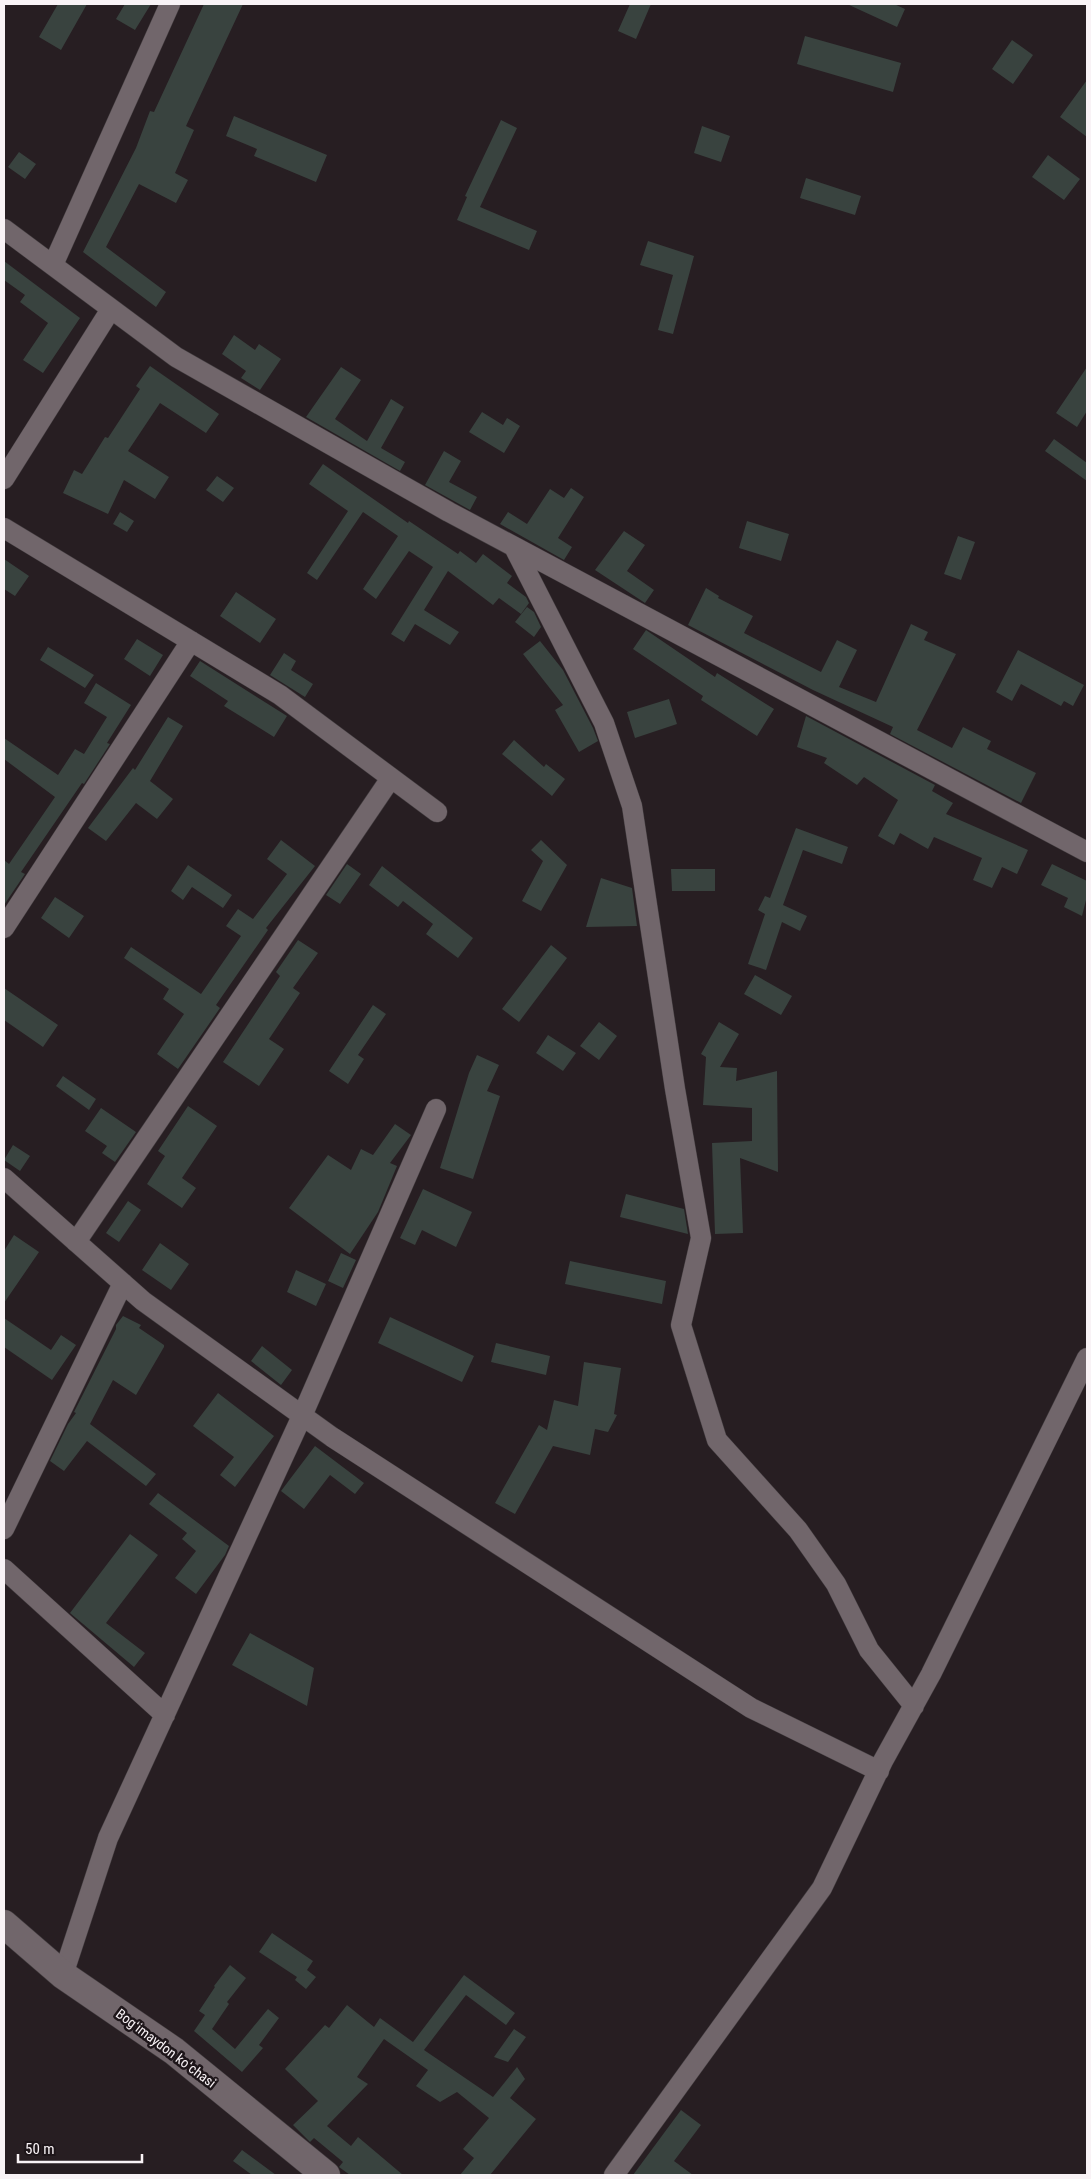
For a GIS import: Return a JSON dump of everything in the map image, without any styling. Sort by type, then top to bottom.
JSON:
[{"type":"main road","name":"Bogʻimaydon koʻchasi","points":[[4,1924],[63,1974],[174,2050],[326,2175]]},
{"type":"street","points":[[53,266],[170,4]]},
{"type":"street","points":[[4,229],[176,357],[514,547],[1087,852]]},
{"type":"street","points":[[4,479],[111,309]]},
{"type":"street","points":[[4,528],[280,695],[437,812]]},
{"type":"street","points":[[514,547],[604,723],[632,806],[675,1089],[701,1238],[681,1326],[717,1440],[798,1530],[836,1584],[869,1650],[914,1706]]},
{"type":"street","points":[[4,928],[192,641]]},
{"type":"street","points":[[76,1242],[391,778]]},
{"type":"street","points":[[63,1974],[108,1838],[302,1416],[436,1109]]},
{"type":"street","points":[[4,1178],[143,1301],[332,1438],[751,1708],[879,1771]]},
{"type":"street","points":[[4,1529],[123,1283]]},
{"type":"street","points":[[614,2175],[822,1888],[1087,1358]]},
{"type":"street","points":[[4,1568],[165,1715]]},
{"type":"building","points":[[58,4],[87,4],[61,50],[39,37]]},
{"type":"building","points":[[125,4],[151,4],[135,30],[116,19]]},
{"type":"building","points":[[204,4],[243,4],[186,126],[194,130],[175,173],[188,180],[176,203],[139,184],[106,247],[166,292],[156,307],[83,252],[136,148],[150,111],[154,112]]},
{"type":"building","points":[[630,4],[651,4],[636,39],[618,31]]},
{"type":"building","points":[[847,4],[894,4],[905,9],[897,27]]},
{"type":"building","points":[[805,36],[901,63],[893,92],[797,64]]},
{"type":"building","points":[[1012,40],[1033,55],[1013,84],[992,69]]},
{"type":"building","points":[[1087,80],[1087,137],[1060,117]]},
{"type":"building","points":[[234,116],[327,155],[316,182],[254,156],[257,149],[226,136]]},
{"type":"building","points":[[501,120],[517,128],[480,207],[537,231],[529,250],[457,220],[467,197],[465,196]]},
{"type":"building","points":[[702,126],[730,136],[721,162],[694,153]]},
{"type":"building","points":[[19,152],[36,164],[25,179],[8,167]]},
{"type":"building","points":[[1048,155],[1080,179],[1064,200],[1032,177]]},
{"type":"building","points":[[806,178],[861,196],[855,215],[800,198]]},
{"type":"building","points":[[648,241],[694,256],[673,334],[658,330],[673,275],[640,265]]},
{"type":"building","points":[[4,261],[80,318],[43,373],[23,360],[48,323],[20,302],[25,295],[4,280]]},
{"type":"building","points":[[234,335],[255,350],[259,344],[281,359],[260,390],[241,378],[246,371],[222,354]]},
{"type":"building","points":[[150,366],[219,414],[206,433],[160,403],[128,451],[169,477],[155,499],[124,480],[108,514],[63,493],[74,470],[82,474],[105,437],[108,438],[140,389],[136,386]]},
{"type":"building","points":[[341,367],[361,380],[335,419],[367,441],[391,399],[404,407],[381,448],[405,462],[400,471],[306,417]]},
{"type":"building","points":[[1087,367],[1087,411],[1077,427],[1056,413]]},
{"type":"building","points":[[482,412],[503,425],[507,418],[520,426],[504,453],[469,432]]},
{"type":"building","points":[[1054,439],[1087,463],[1087,481],[1045,451]]},
{"type":"building","points":[[444,451],[461,461],[449,482],[477,497],[470,510],[425,485]]},
{"type":"building","points":[[323,464],[408,523],[409,521],[458,554],[460,551],[476,563],[483,554],[512,576],[507,583],[526,597],[529,603],[521,614],[499,598],[493,605],[448,571],[424,610],[459,632],[450,645],[415,624],[404,642],[391,634],[433,567],[409,551],[376,599],[363,589],[398,536],[363,512],[317,580],[307,573],[348,511],[309,484]]},
{"type":"building","points":[[217,476],[234,488],[223,502],[206,490]]},
{"type":"building","points":[[571,488],[584,497],[558,538],[572,547],[564,560],[500,524],[508,512],[527,524],[550,489],[564,498]]},
{"type":"building","points":[[120,512],[134,521],[127,532],[113,524]]},
{"type":"building","points":[[747,521],[789,534],[781,561],[739,548]]},
{"type":"building","points":[[624,531],[645,545],[627,571],[654,590],[645,603],[595,570]]},
{"type":"building","points":[[958,536],[975,542],[961,580],[944,574]]},
{"type":"building","points":[[4,559],[29,576],[15,596],[4,589]]},
{"type":"building","points":[[706,588],[719,596],[718,598],[753,616],[744,633],[821,672],[837,640],[857,650],[839,687],[876,702],[911,624],[928,632],[924,640],[956,654],[917,730],[952,748],[963,727],[991,741],[987,749],[1036,773],[1021,803],[890,734],[893,727],[813,690],[688,625]]},
{"type":"building","points":[[236,592],[276,619],[260,643],[220,616]]},
{"type":"building","points":[[527,607],[534,612],[541,627],[534,637],[515,622]]},
{"type":"building","points":[[646,630],[715,677],[717,673],[774,709],[757,736],[701,700],[703,696],[633,649]]},
{"type":"building","points":[[137,639],[163,655],[150,676],[124,659]]},
{"type":"building","points":[[540,641],[563,670],[598,741],[579,752],[555,710],[563,705],[523,654]]},
{"type":"building","points":[[48,647],[94,675],[85,688],[40,660]]},
{"type":"building","points":[[1018,650],[1084,685],[1073,706],[1064,701],[1061,706],[1021,684],[1012,701],[996,692]]},
{"type":"building","points":[[284,653],[296,661],[291,670],[313,684],[305,697],[270,675]]},
{"type":"building","points":[[200,661],[287,716],[274,737],[224,706],[228,701],[190,676]]},
{"type":"building","points":[[96,683],[131,705],[107,743],[110,744],[84,784],[82,783],[21,872],[25,874],[4,905],[4,860],[9,864],[55,797],[4,759],[4,738],[58,775],[75,749],[84,754],[107,717],[84,703]]},
{"type":"building","points":[[669,699],[677,724],[635,738],[627,712]]},
{"type":"building","points":[[806,716],[935,785],[932,791],[953,803],[946,814],[1028,850],[1017,874],[1002,867],[992,888],[973,880],[982,858],[934,837],[928,849],[900,833],[894,845],[878,836],[898,800],[864,777],[857,785],[824,763],[827,758],[797,747]]},
{"type":"building","points":[[168,717],[183,726],[150,781],[173,799],[157,819],[136,803],[106,841],[88,828],[133,768],[135,770]]},
{"type":"building","points":[[514,740],[544,767],[546,764],[565,779],[552,796],[502,754]]},
{"type":"building","points":[[796,828],[848,847],[842,864],[803,850],[783,905],[807,916],[800,931],[782,922],[766,970],[748,964],[765,914],[758,910],[765,896],[770,898]]},
{"type":"building","points":[[281,840],[315,866],[266,928],[268,930],[216,1005],[220,1008],[178,1069],[157,1054],[184,1014],[163,999],[169,989],[124,958],[131,947],[201,994],[241,936],[226,926],[238,909],[253,919],[287,874],[267,859]]},
{"type":"building","points":[[541,840],[567,865],[541,911],[522,901],[543,861],[531,850]]},
{"type":"building","points":[[347,864],[361,874],[340,904],[326,895]]},
{"type":"building","points":[[1052,864],[1087,881],[1087,896],[1082,916],[1064,907],[1068,898],[1041,885]]},
{"type":"building","points":[[188,865],[232,895],[223,908],[192,887],[183,900],[171,891]]},
{"type":"building","points":[[382,866],[473,938],[458,958],[426,934],[433,924],[403,901],[398,907],[369,885]]},
{"type":"building","points":[[671,869],[715,869],[715,891],[672,891]]},
{"type":"building","points":[[601,878],[632,888],[637,926],[586,927]]},
{"type":"building","points":[[55,897],[84,916],[69,938],[41,918]]},
{"type":"building","points":[[298,940],[318,953],[293,988],[300,993],[269,1039],[284,1049],[259,1086],[223,1062],[280,976],[276,972]]},
{"type":"building","points":[[551,945],[567,958],[519,1022],[502,1009]]},
{"type":"building","points":[[755,975],[792,996],[781,1015],[744,994]]},
{"type":"building","points":[[4,988],[58,1025],[43,1047],[4,1020]]},
{"type":"building","points":[[373,1005],[386,1014],[358,1055],[364,1059],[348,1084],[329,1071]]},
{"type":"building","points":[[599,1022],[617,1036],[599,1060],[580,1046]]},
{"type":"building","points":[[719,1022],[739,1034],[720,1067],[737,1068],[736,1081],[777,1071],[778,1172],[740,1158],[743,1233],[715,1234],[712,1143],[752,1141],[752,1108],[703,1105],[706,1057],[701,1054]]},
{"type":"building","points":[[548,1035],[576,1053],[563,1071],[536,1053]]},
{"type":"building","points":[[477,1055],[499,1065],[487,1091],[500,1096],[473,1179],[440,1168],[469,1073]]},
{"type":"building","points":[[63,1076],[96,1099],[89,1110],[56,1086]]},
{"type":"building","points":[[188,1106],[217,1126],[182,1178],[196,1188],[182,1208],[147,1184],[165,1156],[158,1151]]},
{"type":"building","points":[[101,1108],[136,1132],[115,1162],[102,1153],[107,1146],[85,1131]]},
{"type":"building","points":[[395,1124],[411,1135],[390,1163],[397,1166],[378,1212],[350,1254],[289,1208],[328,1155],[351,1170],[361,1149],[373,1155]]},
{"type":"building","points":[[13,1145],[30,1156],[20,1171],[4,1160]]},
{"type":"building","points":[[423,1189],[472,1212],[456,1247],[422,1230],[415,1245],[400,1238]]},
{"type":"building","points":[[626,1194],[684,1209],[688,1234],[620,1217]]},
{"type":"building","points":[[128,1201],[141,1210],[119,1242],[106,1233]]},
{"type":"building","points":[[14,1235],[39,1252],[4,1303],[4,1251]]},
{"type":"building","points":[[160,1243],[189,1264],[171,1290],[142,1270]]},
{"type":"building","points":[[341,1253],[356,1260],[343,1288],[328,1281]]},
{"type":"building","points":[[570,1261],[666,1281],[662,1304],[565,1284]]},
{"type":"building","points":[[296,1270],[326,1284],[316,1306],[287,1292]]},
{"type":"building","points":[[123,1316],[141,1325],[139,1328],[164,1345],[164,1347],[136,1395],[113,1380],[90,1424],[156,1474],[146,1486],[87,1441],[64,1471],[50,1461],[68,1424],[76,1413],[74,1412],[116,1329],[116,1325]]},
{"type":"building","points":[[390,1317],[474,1356],[462,1382],[378,1343]]},
{"type":"building","points":[[4,1318],[51,1350],[61,1335],[76,1345],[52,1380],[4,1347]]},
{"type":"building","points":[[496,1343],[550,1356],[546,1375],[491,1362]]},
{"type":"building","points":[[262,1346],[292,1370],[281,1385],[251,1361]]},
{"type":"building","points":[[584,1362],[621,1368],[614,1414],[617,1415],[608,1432],[595,1429],[590,1455],[553,1446],[515,1514],[495,1503],[539,1425],[547,1430],[554,1400],[578,1406]]},
{"type":"building","points":[[218,1393],[274,1436],[235,1487],[220,1475],[234,1457],[193,1426]]},
{"type":"building","points":[[315,1446],[364,1483],[355,1494],[330,1475],[304,1509],[281,1491]]},
{"type":"building","points":[[158,1493],[229,1546],[225,1555],[196,1594],[175,1578],[196,1551],[182,1539],[187,1533],[149,1504]]},
{"type":"building","points":[[130,1534],[158,1555],[106,1623],[145,1653],[134,1667],[70,1613]]},
{"type":"building","points":[[250,1633],[314,1668],[307,1706],[232,1665]]},
{"type":"building","points":[[272,1933],[313,1961],[307,1970],[316,1977],[306,1989],[295,1980],[297,1977],[259,1952]]},
{"type":"building","points":[[230,1965],[246,1978],[227,2002],[229,2004],[212,2029],[235,2049],[268,2009],[279,2018],[259,2045],[263,2048],[242,2072],[194,2031],[205,2015],[199,2011],[214,1986]]},
{"type":"building","points":[[464,1975],[515,2013],[506,2025],[466,1995],[424,2050],[493,2097],[517,2067],[525,2079],[510,2098],[536,2119],[490,2175],[460,2175],[474,2158],[463,2149],[489,2118],[457,2092],[440,2102],[416,2086],[428,2070],[384,2039],[357,2077],[368,2084],[327,2126],[351,2146],[358,2137],[403,2175],[350,2175],[339,2167],[343,2162],[314,2138],[310,2142],[293,2125],[318,2101],[285,2069],[325,2025],[329,2028],[347,2005],[374,2027],[380,2018],[413,2042]]},
{"type":"building","points":[[514,2029],[526,2037],[508,2062],[494,2057]]},
{"type":"building","points":[[681,2110],[701,2125],[674,2161],[693,2175],[633,2175]]},
{"type":"building","points":[[242,2150],[276,2175],[252,2175],[233,2161]]}]
